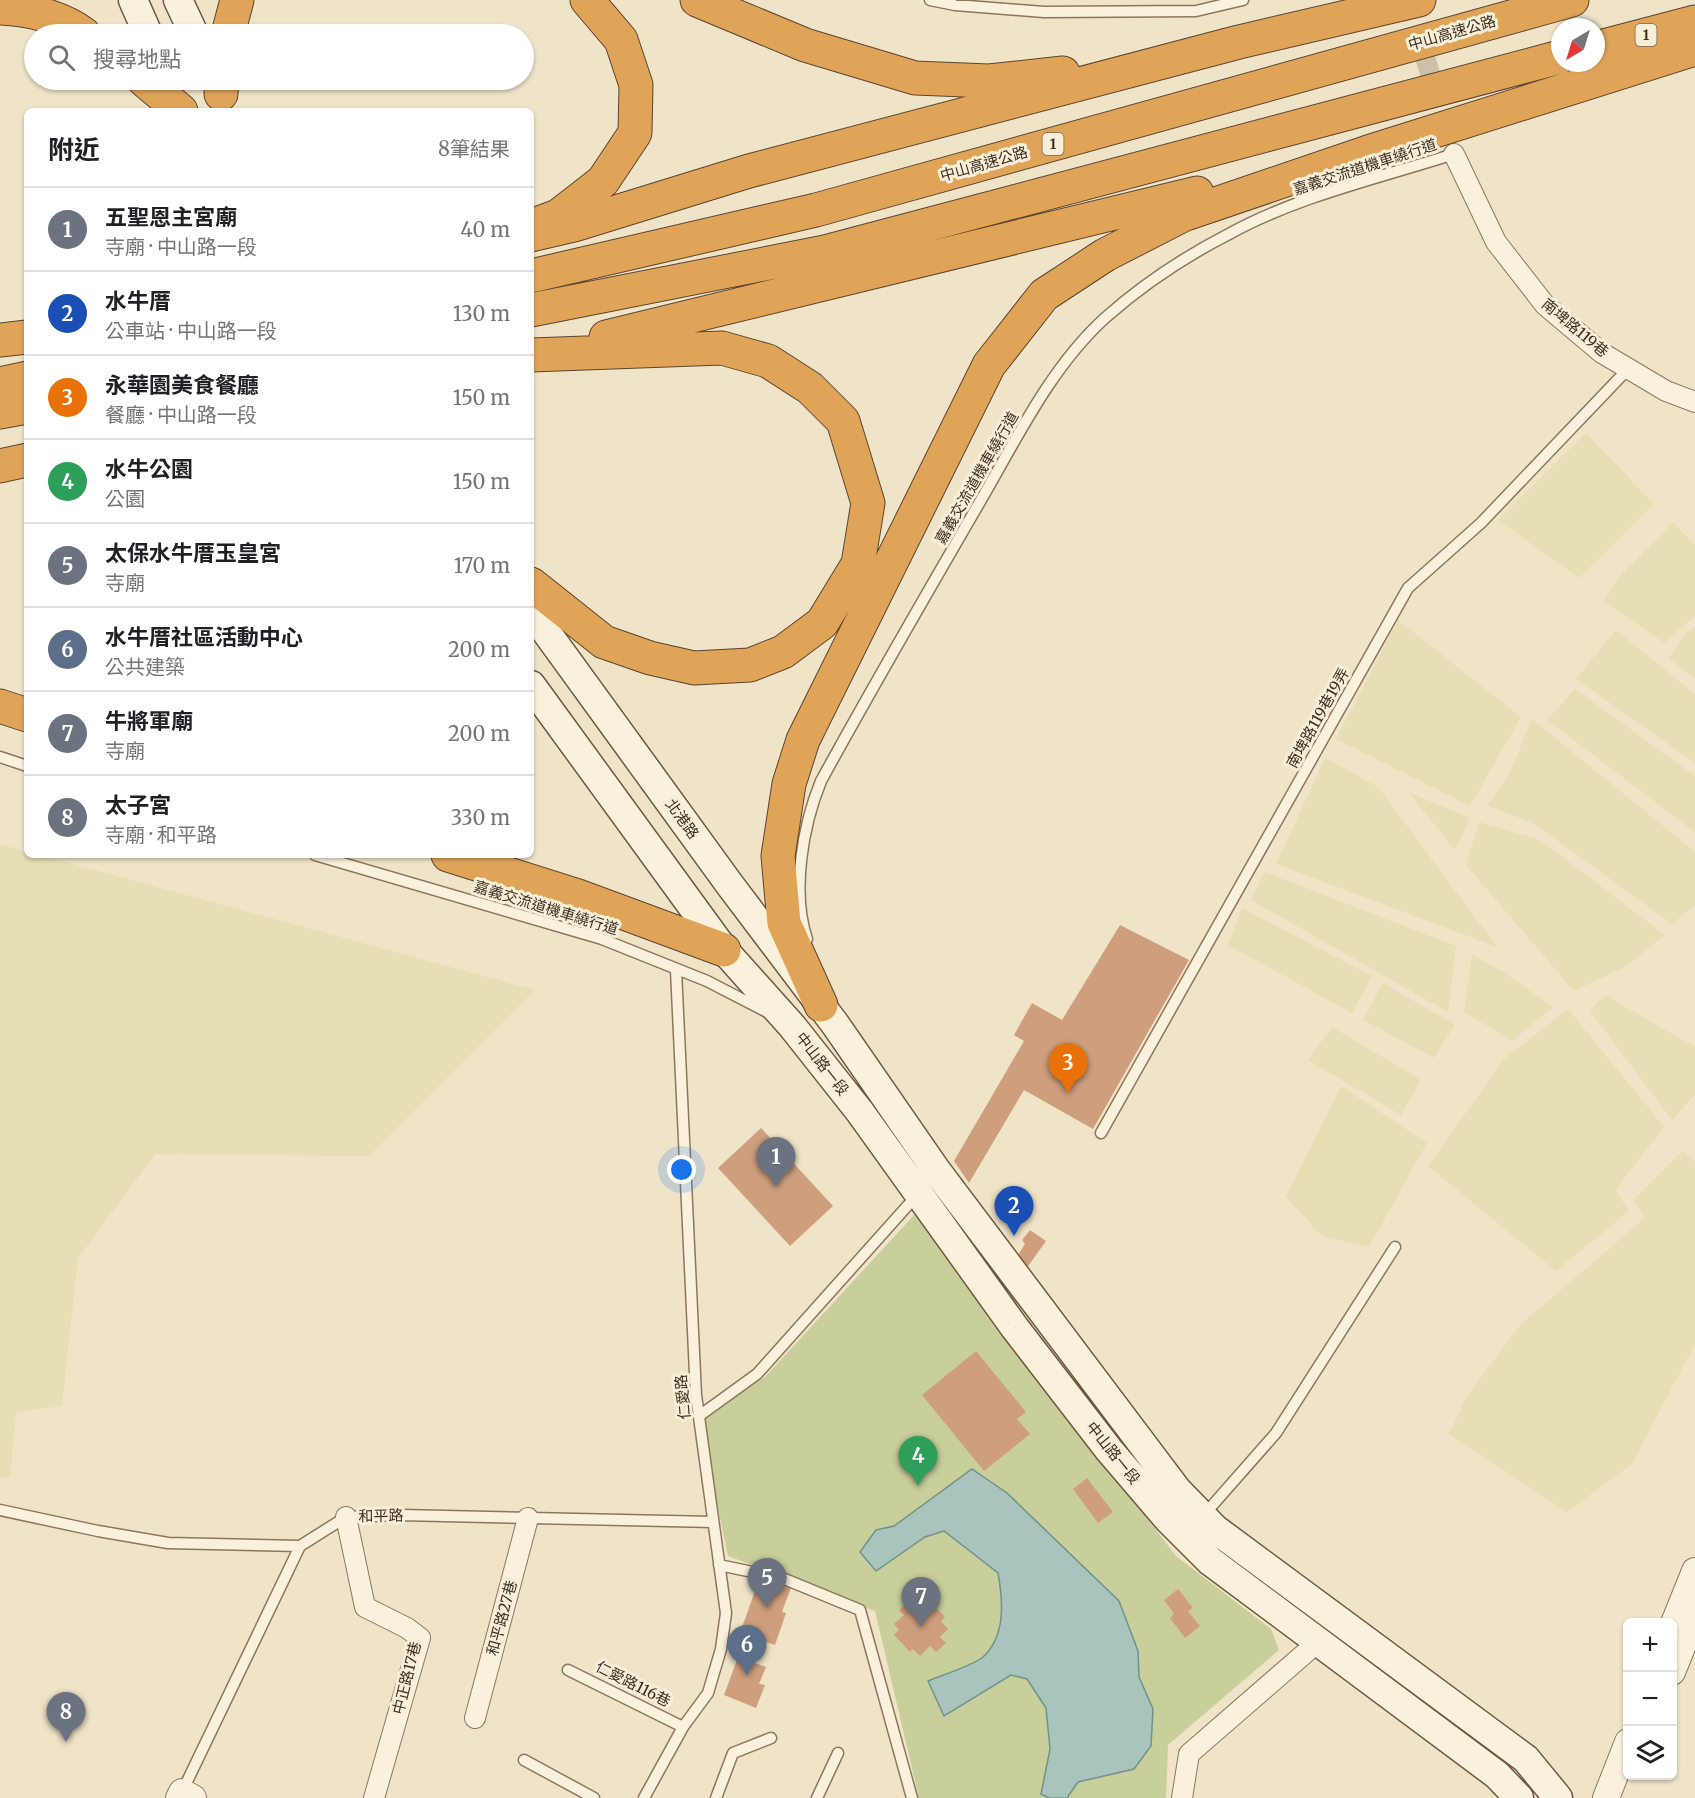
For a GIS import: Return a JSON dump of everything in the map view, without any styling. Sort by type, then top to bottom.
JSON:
[{"type":"highway","points":[[231,24],[237,0]]},
{"type":"highway","points":[[534,226],[558,216],[603,181],[635,133],[636,85],[621,40],[587,0]]},
{"type":"highway","points":[[697,0],[805,45],[915,78],[989,81],[1090,70],[1271,34],[1419,0]]},
{"type":"highway","name":"中山高速公路","points":[[534,275],[816,210],[1572,0]]},
{"type":"highway","points":[[0,8],[18,9],[70,24]]},
{"type":"highway","name":"1","points":[[1605,46],[1695,22]]},
{"type":"highway","points":[[534,234],[574,225],[748,171],[1271,34]]},
{"type":"highway","points":[[828,1015],[784,923],[778,856],[789,784],[803,740],[988,365],[1044,295],[1105,255],[1183,215],[1368,152],[1695,49]]},
{"type":"highway","points":[[534,309],[825,252],[1551,59]]},
{"type":"highway","points":[[156,90],[177,108]]},
{"type":"highway","points":[[534,354],[1368,152]]},
{"type":"highway","points":[[0,326],[24,327]]},
{"type":"highway","points":[[0,340],[24,337]]},
{"type":"highway","points":[[534,355],[722,348],[768,361],[810,388],[843,421],[868,503],[858,564],[822,623],[783,652],[750,664],[694,668],[650,658],[604,642],[534,587]]},
{"type":"highway","points":[[0,384],[24,379]]},
{"type":"highway","points":[[0,412],[24,408]]},
{"type":"highway","points":[[0,466],[24,461]]},
{"type":"highway","points":[[0,706],[24,714]]},
{"type":"highway","points":[[457,858],[578,896],[724,950]]},
{"type":"main road","points":[[133,0],[144,24]]},
{"type":"main road","points":[[178,0],[189,24]]},
{"type":"main road","points":[[172,90],[180,108]]},
{"type":"main road","name":"北港路","points":[[534,615],[730,885],[828,1015]]},
{"type":"main road","points":[[534,689],[724,950],[792,1026]]},
{"type":"main road","name":"中山路一段","points":[[828,1015],[1015,1328],[1109,1450],[1168,1519],[1210,1561],[1497,1775],[1519,1798]]},
{"type":"main road","name":"中山路一段","points":[[792,1026],[860,1112],[927,1182],[992,1237],[1177,1490],[1215,1529],[1526,1760],[1558,1798]]},
{"type":"street","name":"南埤路119巷","points":[[1454,154],[1497,242],[1545,305],[1602,353],[1666,391],[1695,402]]},
{"type":"street","name":"中正路17巷","points":[[346,1517],[365,1607],[407,1628],[420,1638],[374,1798]]},
{"type":"street","name":"和平路27巷","points":[[475,1718],[528,1518]]},
{"type":"street","points":[[1676,1618],[1695,1572]]},
{"type":"street","points":[[1677,1660],[1695,1615]]},
{"type":"street","points":[[1182,1798],[1189,1754],[1318,1642]]},
{"type":"street","points":[[1606,1798],[1623,1755]]},
{"type":"street","points":[[1623,1798],[1630,1780]]},
{"type":"lane","points":[[930,0],[1033,12],[1078,12],[1196,11],[1243,0]]},
{"type":"lane","name":"嘉義交流道機車繞行道","points":[[828,1015],[803,929],[800,896],[803,844],[809,810],[821,781],[1051,383],[1104,319],[1183,261],[1229,233],[1290,206],[1454,154]]},
{"type":"lane","name":"南埤路119巷19弄","points":[[1101,1133],[1408,588],[1481,523],[1628,369]]},
{"type":"lane","points":[[0,757],[24,765]]},
{"type":"lane","name":"嘉義交流道機車繞行道","points":[[325,858],[602,939],[707,981],[792,1026]]},
{"type":"lane","name":"仁愛路","points":[[644,1798],[683,1727],[708,1694],[721,1649],[726,1613],[699,1416],[676,970]]},
{"type":"lane","points":[[699,1416],[757,1374],[927,1182]]},
{"type":"lane","points":[[1203,1516],[1276,1433],[1395,1247]]},
{"type":"lane","points":[[0,1510],[168,1543],[300,1546],[185,1796]]},
{"type":"lane","name":"和平路","points":[[300,1546],[346,1517],[713,1522]]},
{"type":"lane","points":[[719,1565],[782,1578],[860,1610],[912,1798]]},
{"type":"lane","name":"仁愛路116巷","points":[[568,1670],[683,1727]]},
{"type":"lane","points":[[716,1798],[733,1753],[771,1738]]},
{"type":"lane","points":[[817,1798],[838,1753]]},
{"type":"lane","points":[[524,1760],[594,1798]]},
{"type":"shaded area","points":[[1586,433],[1654,504],[1579,578],[1498,520]]},
{"type":"shaded area","points":[[1673,522],[1695,545],[1695,616],[1664,643],[1604,601],[1620,576]]},
{"type":"shaded area","points":[[1398,620],[1521,717],[1470,806],[1336,739]]},
{"type":"shaded area","points":[[1695,627],[1695,679],[1669,658],[1686,633]]},
{"type":"shaded area","points":[[1616,630],[1695,694],[1695,763],[1576,679]]},
{"type":"shaded area","points":[[1575,689],[1695,776],[1695,832],[1547,720]]},
{"type":"shaded area","points":[[1532,719],[1695,852],[1695,905],[1672,924],[1536,825],[1488,805],[1510,772]]},
{"type":"shaded area","points":[[1325,758],[1378,787],[1497,947],[1276,864]]},
{"type":"shaded area","points":[[1408,792],[1470,818],[1455,850]]},
{"type":"shaded area","points":[[1479,822],[1540,840],[1665,935],[1625,967],[1574,991],[1466,865]]},
{"type":"shaded area","points":[[0,844],[24,851],[24,858],[51,858],[535,990],[369,1156],[155,1154],[78,1258],[62,1406],[16,1412],[10,1477],[0,1478]]},
{"type":"shaded area","points":[[1265,872],[1456,946],[1448,1012],[1251,900]]},
{"type":"shaded area","points":[[1242,908],[1372,976],[1352,1013],[1228,945]]},
{"type":"shaded area","points":[[1472,955],[1505,973],[1553,1007],[1512,1041],[1464,1012]]},
{"type":"shaded area","points":[[1383,983],[1455,1025],[1434,1058],[1363,1020]]},
{"type":"shaded area","points":[[1605,995],[1695,1047],[1695,1095],[1672,1120],[1590,1011]]},
{"type":"shaded area","points":[[1568,1009],[1664,1127],[1615,1190],[1629,1211],[1556,1271],[1428,1166],[1505,1058]]},
{"type":"shaded area","points":[[1332,1027],[1421,1080],[1401,1115],[1308,1060]]},
{"type":"shaded area","points":[[1341,1086],[1427,1143],[1369,1247],[1322,1236],[1286,1197]]},
{"type":"shaded area","points":[[1683,1150],[1695,1162],[1695,1344],[1632,1464],[1567,1512],[1449,1434],[1467,1396],[1520,1325],[1645,1218],[1633,1200]]},
{"type":"green space","points":[[915,1214],[1176,1556],[1271,1629],[1279,1650],[1168,1745],[1166,1798],[919,1798],[875,1611],[728,1556],[699,1416],[765,1377]]},
{"type":"water","points":[[972,1469],[1007,1493],[1119,1601],[1138,1651],[1139,1677],[1153,1709],[1151,1746],[1134,1769],[1078,1782],[1067,1798],[1049,1798],[1041,1794],[1050,1749],[1046,1708],[1027,1679],[1011,1675],[944,1716],[928,1681],[972,1664],[990,1649],[996,1639],[1001,1618],[998,1573],[944,1531],[925,1537],[876,1571],[860,1552],[876,1530],[894,1526]]},
{"type":"building","points":[[1120,925],[1189,960],[1093,1129],[1024,1090],[969,1183],[954,1161],[1024,1041],[1014,1035],[1032,1003],[1062,1020]]},
{"type":"building","points":[[761,1128],[833,1206],[790,1246],[718,1168]]},
{"type":"building","points":[[1030,1230],[1046,1241],[1026,1269],[1018,1255],[1025,1244],[1022,1240]]},
{"type":"building","points":[[976,1351],[1026,1412],[1017,1419],[1030,1434],[984,1471],[922,1395]]},
{"type":"building","points":[[1087,1478],[1113,1512],[1098,1523],[1073,1489]]},
{"type":"building","points":[[761,1574],[793,1582],[782,1612],[786,1613],[775,1645],[740,1633]]},
{"type":"building","points":[[1178,1589],[1193,1608],[1188,1611],[1200,1626],[1185,1638],[1170,1618],[1174,1614],[1164,1600]]},
{"type":"building","points":[[922,1601],[928,1607],[932,1603],[945,1617],[941,1621],[948,1629],[940,1637],[946,1643],[936,1652],[930,1646],[920,1656],[913,1649],[910,1652],[894,1635],[899,1630],[894,1624],[904,1615],[899,1610],[908,1602],[914,1608]]},
{"type":"building","points":[[738,1657],[766,1667],[759,1684],[765,1685],[756,1708],[724,1695]]},
{"type":"tunnel","points":[[1408,0],[1449,137]]},
{"type":"place","name":"永華園美食餐廳","points":[[1068,1093]]},
{"type":"place","name":"五聖恩主宮廟","points":[[776,1187]]},
{"type":"place","name":"水牛厝","points":[[1014,1236]]},
{"type":"place","name":"水牛公園","points":[[918,1486]]},
{"type":"place","name":"太保水牛厝玉皇宮","points":[[767,1608]]},
{"type":"place","name":"牛將軍廟","points":[[921,1627]]},
{"type":"place","name":"水牛厝社區活動中心","points":[[747,1675]]},
{"type":"place","name":"太子宮","points":[[66,1742]]}]
